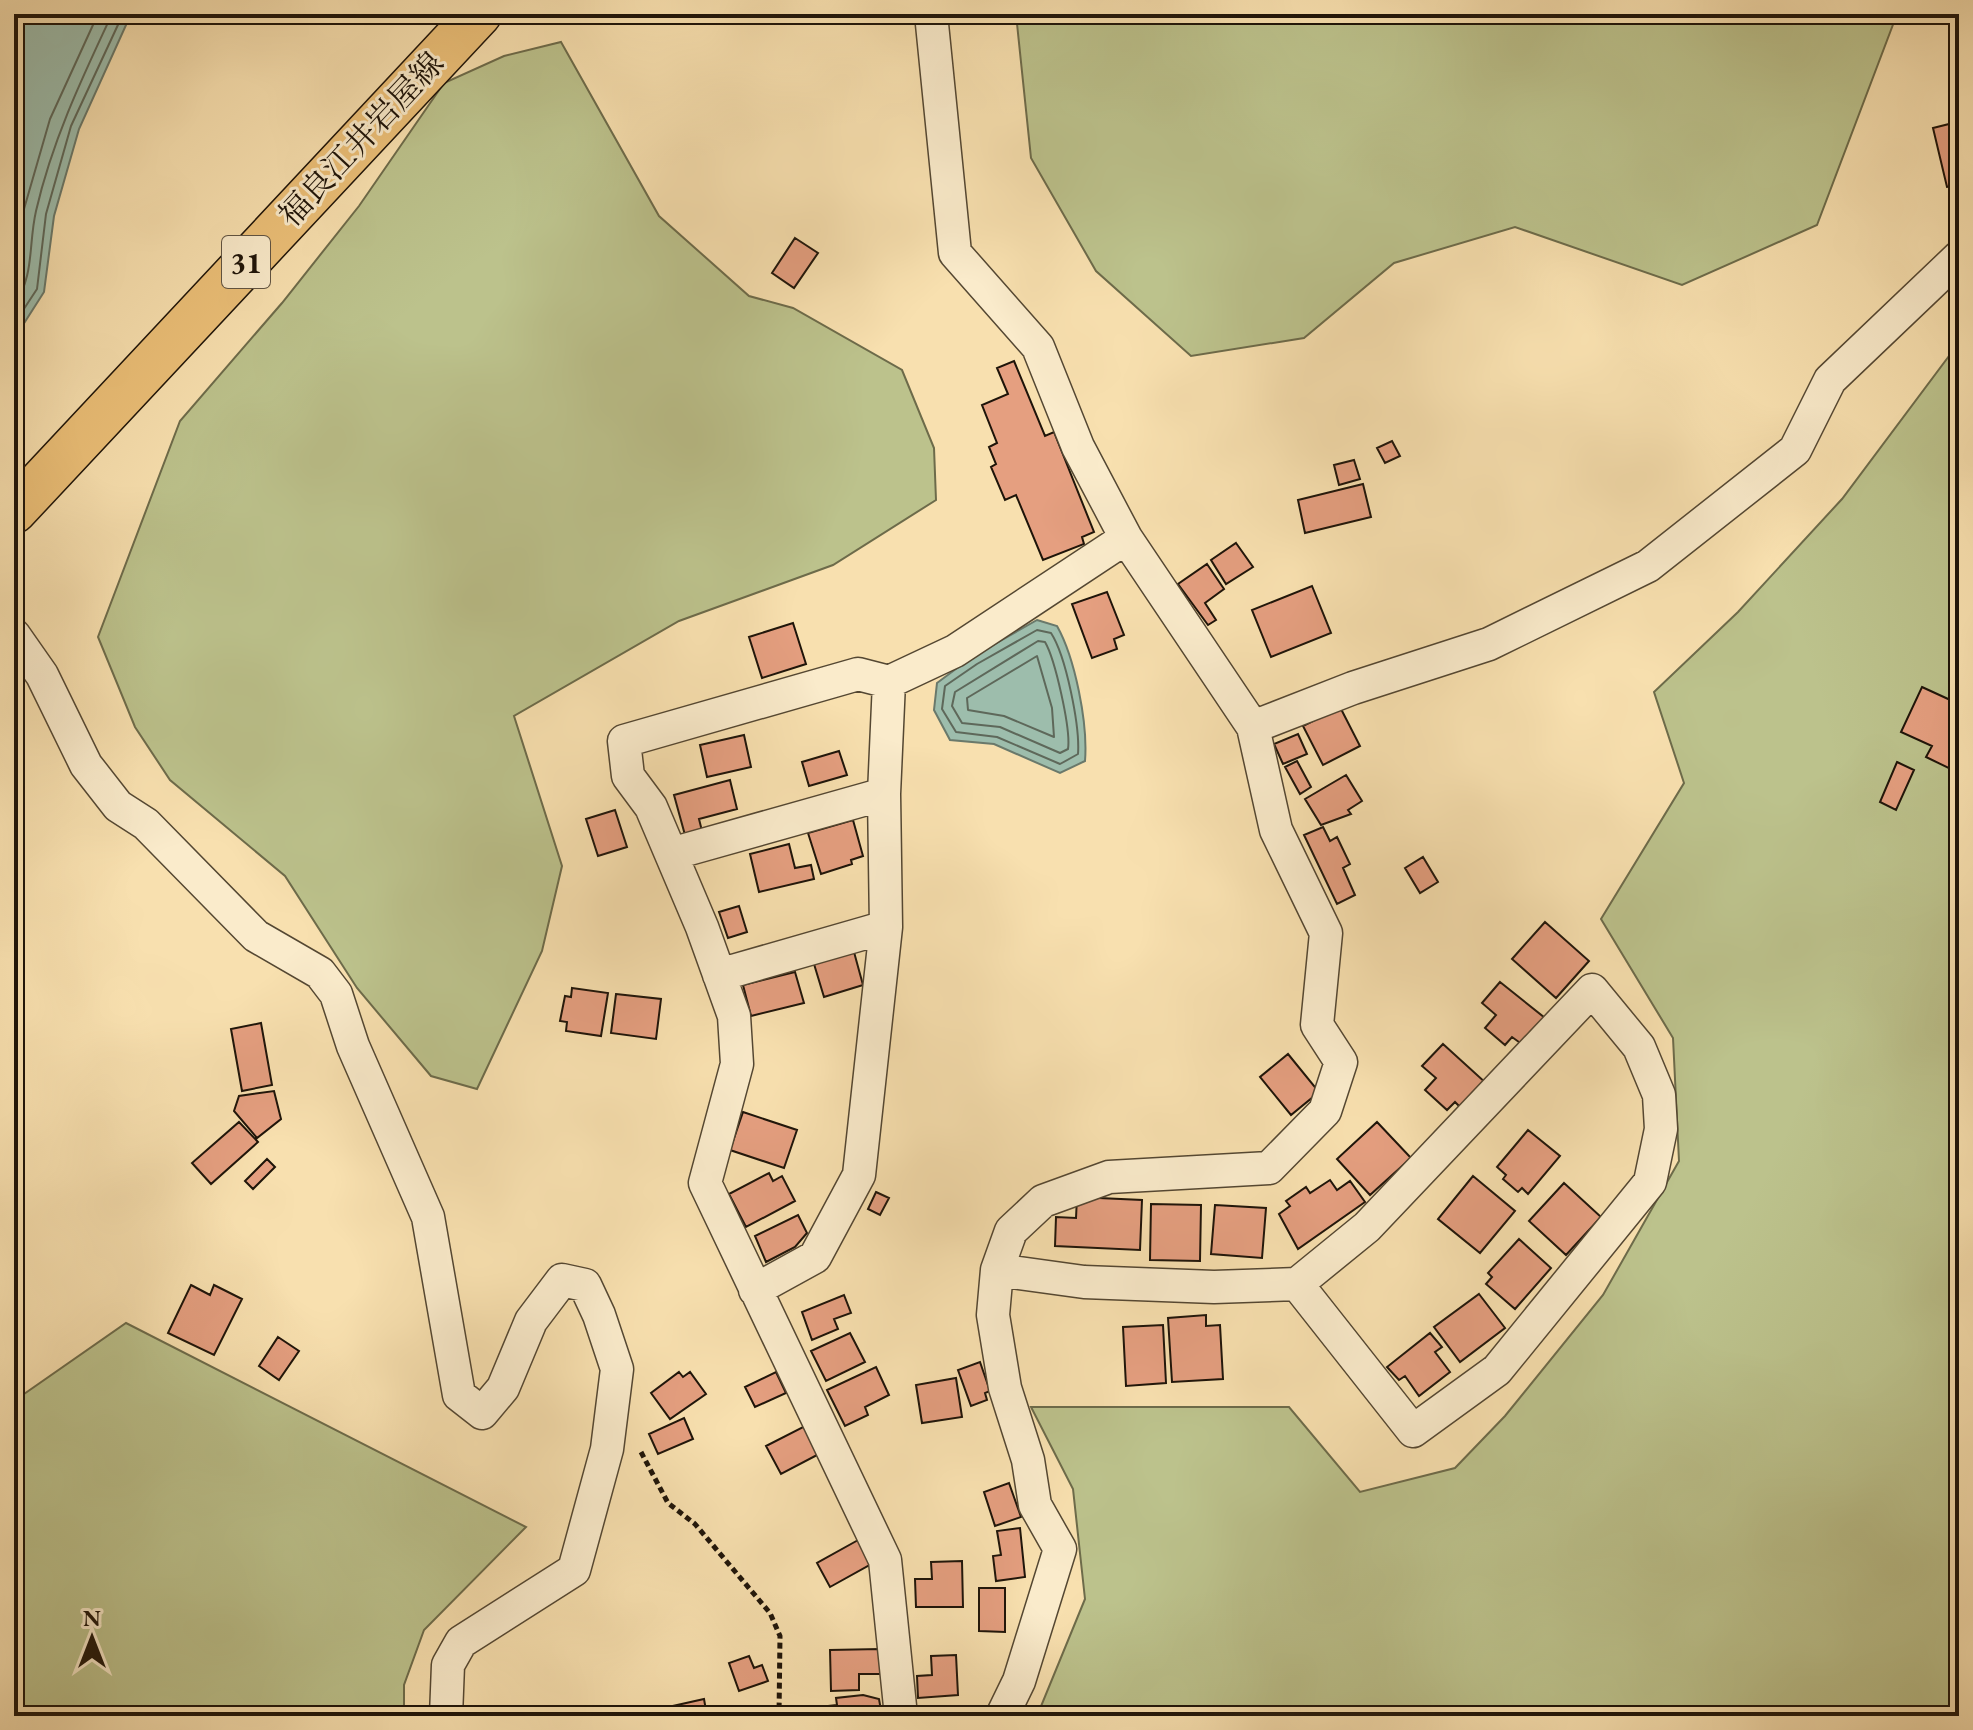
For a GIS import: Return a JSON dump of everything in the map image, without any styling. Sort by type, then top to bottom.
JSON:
[{"type":"main road","name":"福良江井岩屋線","points":[[14,511],[479,14]]},
{"type":"street","points":[[931,14],[955,253],[1038,347],[1078,447],[1126,538],[1253,727],[1276,830],[1326,933],[1317,1025],[1341,1062],[1325,1111],[1269,1168],[1109,1177],[1043,1201],[1011,1231],[997,1270],[993,1315],[1005,1388],[1028,1460],[1035,1505],[1060,1549],[1019,1681],[1002,1716]]},
{"type":"street","points":[[1253,727],[1353,688],[1489,644],[1648,566],[1795,450],[1830,380],[1959,257]]},
{"type":"street","points":[[901,1716],[885,1560],[705,1183],[737,1064],[734,1016],[651,807],[628,776],[624,741],[858,674],[889,682],[955,651],[1126,538]]},
{"type":"street","points":[[14,635],[42,675],[86,765],[118,806],[146,824],[256,936],[320,973],[336,994],[353,1046],[428,1217],[459,1395],[482,1413],[503,1388],[531,1321],[562,1280],[585,1285],[599,1315],[617,1369],[607,1449],[574,1570],[461,1642],[448,1665],[446,1716]]},
{"type":"street","points":[[755,1290],[815,1257],[859,1175],[886,927],[884,794],[889,682]]},
{"type":"street","points":[[671,854],[884,794]]},
{"type":"street","points":[[719,975],[886,927]]},
{"type":"street","points":[[997,1270],[1084,1282],[1214,1287],[1297,1284],[1367,1227],[1592,990],[1639,1047],[1659,1095],[1661,1129],[1650,1182],[1497,1370],[1413,1431],[1297,1284]]},
{"type":"path","points":[[615,1384],[640,1451],[668,1503],[695,1524],[770,1613],[780,1636],[779,1716]]},
{"type":"green space","points":[[1016,14],[1897,14],[1817,225],[1682,285],[1515,227],[1394,263],[1304,338],[1191,356],[1096,271],[1031,158]]},
{"type":"green space","points":[[561,42],[659,216],[749,296],[793,308],[902,370],[934,448],[936,500],[833,565],[679,621],[514,716],[562,866],[542,951],[477,1089],[431,1076],[357,988],[285,876],[170,780],[135,727],[98,637],[180,421],[282,303],[359,206],[444,83],[504,56]]},
{"type":"green space","points":[[1955,348],[1959,350],[1959,1716],[1037,1716],[1085,1599],[1073,1489],[1031,1407],[1289,1407],[1360,1492],[1455,1468],[1505,1416],[1603,1295],[1679,1161],[1673,1038],[1601,919],[1684,783],[1654,692],[1738,612],[1842,499]]},
{"type":"green space","points":[[126,1323],[526,1527],[424,1630],[404,1685],[404,1716],[14,1716],[14,1401]]},
{"type":"water","points":[[14,14],[131,14],[79,129],[54,216],[44,292],[14,339]]},
{"type":"water","points":[[1037,620],[1057,626],[1075,673],[1082,710],[1085,761],[1060,773],[994,744],[950,740],[934,710],[937,683],[972,657]]},
{"type":"building","points":[[1949,124],[1959,165],[1959,205],[1954,186],[1947,187],[1933,128]]},
{"type":"building","points":[[795,238],[818,253],[794,288],[772,273]]},
{"type":"building","points":[[1014,361],[1045,436],[1054,432],[1094,532],[1082,537],[1084,544],[1043,560],[1016,495],[1005,500],[991,467],[996,464],[989,447],[997,443],[982,405],[1008,394],[997,368]]},
{"type":"building","points":[[1392,441],[1400,456],[1385,463],[1377,448]]},
{"type":"building","points":[[1354,460],[1360,479],[1339,485],[1334,465]]},
{"type":"building","points":[[1363,484],[1371,517],[1305,533],[1298,500]]},
{"type":"building","points":[[1236,543],[1253,567],[1226,584],[1211,560]]},
{"type":"building","points":[[1207,564],[1224,589],[1205,603],[1216,620],[1208,625],[1178,584]]},
{"type":"building","points":[[1312,586],[1331,633],[1271,657],[1252,610]]},
{"type":"building","points":[[1107,592],[1124,635],[1114,639],[1117,649],[1092,658],[1072,604]]},
{"type":"building","points":[[793,623],[806,664],[762,678],[749,637]]},
{"type":"building","points":[[1922,687],[1959,704],[1959,773],[1926,757],[1932,746],[1901,732]]},
{"type":"building","points":[[1340,707],[1360,746],[1323,765],[1303,726]]},
{"type":"building","points":[[1298,734],[1307,754],[1283,764],[1274,744]]},
{"type":"building","points":[[744,735],[751,767],[707,777],[700,745]]},
{"type":"building","points":[[839,751],[847,775],[809,786],[802,762]]},
{"type":"building","points":[[1297,761],[1311,787],[1300,794],[1285,767]]},
{"type":"building","points":[[1897,762],[1914,770],[1896,810],[1880,802]]},
{"type":"building","points":[[1346,775],[1362,801],[1348,810],[1351,814],[1321,825],[1305,799]]},
{"type":"building","points":[[730,780],[737,809],[699,819],[702,831],[685,835],[674,795]]},
{"type":"building","points":[[615,810],[627,847],[598,856],[586,819]]},
{"type":"building","points":[[853,820],[863,856],[851,860],[852,864],[821,874],[808,833]]},
{"type":"building","points":[[1323,827],[1330,841],[1337,837],[1350,864],[1343,868],[1355,895],[1337,904],[1304,835]]},
{"type":"building","points":[[789,844],[795,868],[811,865],[814,879],[759,892],[750,854]]},
{"type":"building","points":[[1423,857],[1438,882],[1420,893],[1405,868]]},
{"type":"building","points":[[739,906],[747,932],[728,938],[719,912]]},
{"type":"building","points":[[1545,922],[1589,961],[1556,998],[1512,959]]},
{"type":"building","points":[[854,952],[863,985],[824,997],[814,964]]},
{"type":"building","points":[[795,972],[804,1003],[751,1016],[743,985]]},
{"type":"building","points":[[1500,982],[1545,1018],[1523,1045],[1512,1037],[1505,1045],[1485,1028],[1496,1015],[1482,1003]]},
{"type":"building","points":[[572,988],[608,993],[601,1036],[566,1031],[567,1022],[560,1021],[565,996],[571,997]]},
{"type":"building","points":[[616,994],[661,999],[656,1039],[611,1033]]},
{"type":"building","points":[[261,1023],[272,1085],[242,1091],[231,1029]]},
{"type":"building","points":[[1443,1044],[1487,1084],[1463,1110],[1455,1102],[1447,1110],[1425,1090],[1436,1078],[1422,1066]]},
{"type":"building","points":[[1288,1054],[1319,1092],[1291,1115],[1260,1077]]},
{"type":"building","points":[[274,1091],[281,1119],[257,1138],[234,1111],[239,1096]]},
{"type":"building","points":[[743,1112],[797,1130],[784,1168],[730,1150]]},
{"type":"building","points":[[239,1122],[258,1142],[211,1184],[192,1163]]},
{"type":"building","points":[[1377,1122],[1411,1158],[1370,1195],[1337,1159]]},
{"type":"building","points":[[1528,1130],[1560,1156],[1528,1194],[1522,1188],[1518,1192],[1503,1179],[1506,1175],[1497,1167]]},
{"type":"building","points":[[267,1159],[275,1167],[253,1189],[245,1181]]},
{"type":"building","points":[[769,1173],[773,1181],[782,1176],[795,1201],[746,1227],[729,1194]]},
{"type":"building","points":[[1473,1176],[1515,1211],[1480,1253],[1438,1219]]},
{"type":"building","points":[[1330,1180],[1337,1190],[1350,1181],[1365,1202],[1298,1249],[1279,1214],[1290,1206],[1286,1201],[1306,1187],[1310,1193]]},
{"type":"building","points":[[1564,1183],[1601,1217],[1566,1255],[1529,1221]]},
{"type":"building","points":[[876,1192],[889,1198],[880,1215],[868,1209]]},
{"type":"building","points":[[1077,1197],[1142,1200],[1140,1250],[1055,1246],[1056,1217],[1076,1218]]},
{"type":"building","points":[[1151,1204],[1201,1205],[1200,1261],[1150,1260]]},
{"type":"building","points":[[1215,1205],[1266,1208],[1262,1258],[1211,1254]]},
{"type":"building","points":[[798,1215],[807,1233],[795,1247],[766,1262],[755,1236]]},
{"type":"building","points":[[1519,1239],[1551,1268],[1515,1309],[1486,1284],[1492,1277],[1488,1273]]},
{"type":"building","points":[[191,1285],[210,1295],[214,1285],[242,1299],[214,1355],[168,1333]]},
{"type":"building","points":[[1479,1294],[1505,1328],[1460,1362],[1434,1327]]},
{"type":"building","points":[[844,1295],[851,1313],[834,1319],[838,1329],[812,1340],[802,1312]]},
{"type":"building","points":[[1206,1315],[1206,1326],[1220,1325],[1223,1379],[1172,1382],[1168,1318]]},
{"type":"building","points":[[1163,1325],[1166,1383],[1126,1386],[1123,1327]]},
{"type":"building","points":[[850,1333],[865,1362],[826,1381],[811,1351]]},
{"type":"building","points":[[1430,1333],[1442,1347],[1435,1352],[1450,1372],[1419,1396],[1405,1376],[1399,1380],[1387,1367]]},
{"type":"building","points":[[278,1337],[299,1351],[279,1380],[259,1366]]},
{"type":"building","points":[[980,1362],[990,1391],[985,1393],[987,1400],[971,1406],[958,1370]]},
{"type":"building","points":[[876,1367],[889,1395],[865,1407],[868,1415],[845,1426],[827,1390]]},
{"type":"building","points":[[679,1372],[683,1377],[690,1372],[706,1394],[670,1419],[651,1393]]},
{"type":"building","points":[[776,1372],[786,1393],[755,1407],[745,1387]]},
{"type":"building","points":[[956,1378],[962,1417],[922,1423],[916,1385]]},
{"type":"building","points":[[684,1418],[693,1439],[658,1454],[649,1434]]},
{"type":"building","points":[[805,1426],[819,1454],[781,1474],[766,1446]]},
{"type":"building","points":[[1009,1483],[1021,1517],[995,1526],[984,1492]]},
{"type":"building","points":[[1020,1528],[1025,1577],[996,1581],[993,1556],[1001,1555],[997,1531]]},
{"type":"building","points":[[860,1539],[873,1563],[830,1587],[817,1563]]},
{"type":"building","points":[[962,1561],[963,1607],[916,1607],[915,1579],[932,1579],[931,1562]]},
{"type":"building","points":[[979,1588],[1005,1588],[1005,1632],[979,1631]]},
{"type":"building","points":[[880,1649],[880,1674],[859,1674],[859,1690],[831,1691],[830,1650]]},
{"type":"building","points":[[956,1655],[958,1695],[918,1698],[917,1676],[932,1675],[931,1656]]},
{"type":"building","points":[[749,1656],[754,1668],[762,1665],[768,1681],[739,1691],[729,1663]]},
{"type":"building","points":[[863,1695],[879,1699],[882,1716],[821,1716],[820,1707],[837,1705],[836,1698]]},
{"type":"building","points":[[704,1699],[707,1716],[628,1716]]}]
